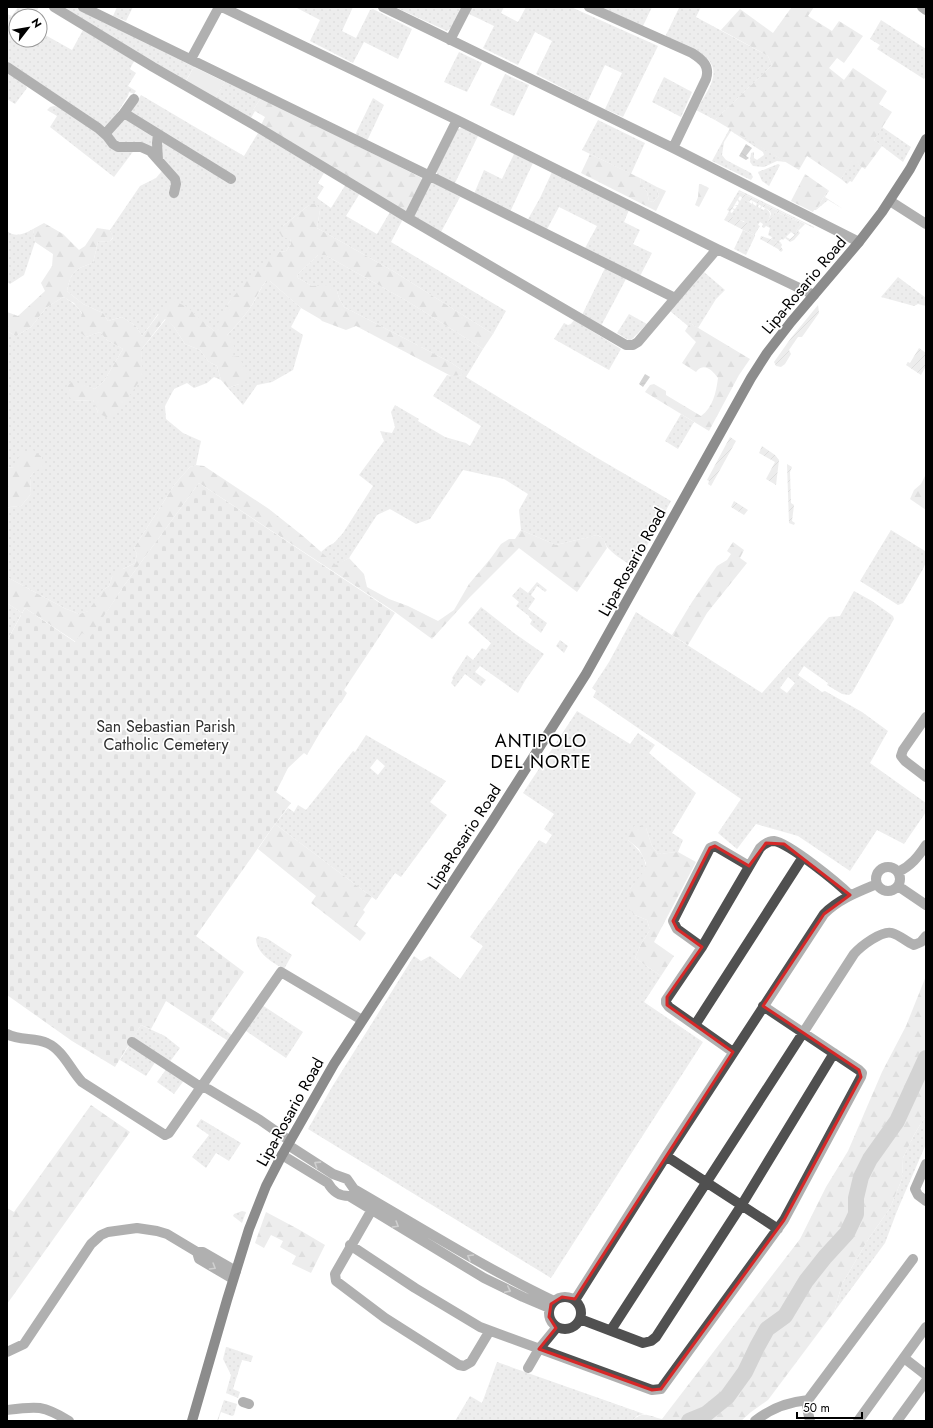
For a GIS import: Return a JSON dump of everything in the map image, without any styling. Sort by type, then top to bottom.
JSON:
[{"type":"main road","name":"Lipa-Rosario Road","points":[[192,1421],[235,1275],[257,1208],[266,1186],[282,1155],[321,1085],[586,674],[755,373],[783,332],[859,242],[890,201],[926,139]]},
{"type":"street","points":[[54,7],[408,218],[626,345],[632,345],[638,342],[717,249]]},
{"type":"street","points":[[83,7],[430,176],[675,298]]},
{"type":"street","points":[[190,59],[219,7]]},
{"type":"street","points":[[222,7],[458,120],[717,249],[814,295]]},
{"type":"street","points":[[383,7],[672,148],[859,242]]},
{"type":"street","points":[[450,40],[467,7]]},
{"type":"street","points":[[589,7],[692,53],[705,62],[708,73],[706,79],[672,148]]},
{"type":"street","points":[[922,7],[926,10]]},
{"type":"street","points":[[7,67],[105,134],[113,144],[118,147],[134,146],[150,151],[175,179],[176,184],[174,193]]},
{"type":"street","points":[[105,134],[124,113],[134,99]]},
{"type":"street","points":[[124,113],[231,179]]},
{"type":"street","points":[[408,218],[458,120]]},
{"type":"street","points":[[158,134],[158,160]]},
{"type":"street","points":[[890,201],[926,224]]},
{"type":"street","points":[[924,724],[903,750],[902,756],[905,761],[926,777]]},
{"type":"street","points":[[733,1052],[669,1007],[666,1000],[702,947],[760,848],[766,843],[774,841],[784,844],[850,895]]},
{"type":"street","points":[[898,872],[904,870],[917,859],[926,845]]},
{"type":"street","points":[[702,947],[677,929],[673,921],[710,848],[715,846],[749,866]]},
{"type":"street","points":[[695,1025],[803,858]]},
{"type":"street","points":[[883,867],[891,867],[898,872],[900,879],[898,886],[892,890],[885,891],[879,887],[876,876],[880,869],[883,867]]},
{"type":"street","points":[[574,1300],[733,1052],[824,914],[835,904],[850,895],[877,884]]},
{"type":"street","points":[[898,886],[926,905]]},
{"type":"street","points":[[611,1330],[854,954],[864,944],[887,932],[894,933],[914,945],[921,942],[926,936]]},
{"type":"street","points":[[7,1034],[14,1037],[46,1042],[62,1054],[82,1082],[165,1136],[169,1134],[281,972],[362,1020]]},
{"type":"street","points":[[350,1245],[461,1317],[489,1332],[652,1390],[661,1389],[778,1229],[862,1077],[860,1070],[764,1006]]},
{"type":"street","points":[[132,1042],[202,1087],[255,1118],[289,1143],[330,1178],[332,1189],[337,1194],[343,1196],[352,1193]]},
{"type":"street","points":[[580,1318],[644,1343],[649,1342],[656,1337],[741,1206],[834,1053]]},
{"type":"street","points":[[282,1155],[330,1178],[347,1179],[352,1193],[490,1269],[551,1305]]},
{"type":"street","points":[[666,1156],[778,1229]]},
{"type":"street","points":[[926,1164],[915,1189],[918,1195],[926,1201]]},
{"type":"street","points":[[374,1206],[350,1245],[335,1274],[338,1284],[393,1323],[459,1365],[464,1366],[471,1362],[489,1332]]},
{"type":"street","points":[[7,1352],[24,1344],[91,1244],[101,1235],[122,1230],[147,1228],[167,1234],[196,1252],[204,1252],[235,1275]]},
{"type":"street","points":[[810,1421],[807,1408],[808,1400],[913,1259]]},
{"type":"street","points":[[566,1297],[574,1300],[578,1303],[581,1310],[580,1318],[575,1326],[561,1329],[557,1327],[551,1321],[548,1313],[551,1305],[557,1298],[566,1297]]},
{"type":"street","points":[[528,1368],[539,1349],[557,1327]]},
{"type":"street","points":[[858,1421],[925,1330]]},
{"type":"street","points":[[904,1358],[926,1375]]},
{"type":"street","points":[[897,1421],[926,1381]]},
{"type":"street","points":[[755,1421],[770,1410],[779,1406],[792,1402],[808,1400]]},
{"type":"street","points":[[7,1410],[37,1407],[51,1410],[69,1421]]},
{"type":"highlighted area","points":[[766,843],[784,844],[850,895],[824,914],[763,1006],[859,1070],[861,1077],[784,1220],[661,1389],[652,1390],[539,1349],[556,1328],[549,1317],[551,1304],[562,1297],[575,1299],[733,1052],[667,1005],[667,997],[702,947],[677,929],[673,921],[710,848],[715,846],[749,866]]},
{"type":"green space","points":[[18,7],[39,7],[38,8],[17,8]]},
{"type":"green space","points":[[61,7],[76,7],[195,65],[185,82]]},
{"type":"green space","points":[[117,7],[133,7],[126,21],[113,16]]},
{"type":"green space","points":[[295,7],[353,7],[342,31],[356,38],[370,10],[373,9],[412,29],[398,59],[364,42],[353,63],[310,41],[320,20]]},
{"type":"green space","points":[[395,7],[462,7],[451,28],[447,31]]},
{"type":"green space","points":[[472,7],[504,7],[501,13],[518,22],[526,7],[571,7],[658,46],[623,117],[605,109],[622,73],[605,65],[588,101],[536,74],[552,41],[535,32],[518,65],[483,48],[494,26],[469,14]]},
{"type":"green space","points":[[598,7],[652,7],[643,26]]},
{"type":"green space","points":[[677,7],[701,7],[696,17],[768,56],[772,65],[715,120],[696,110],[712,82],[713,68],[710,62],[704,56],[665,37],[679,8]]},
{"type":"green space","points":[[790,7],[814,7],[808,16],[832,31],[839,21],[863,36],[844,63],[837,58],[829,68],[844,80],[853,68],[887,91],[879,104],[892,112],[874,140],[882,146],[865,169],[852,161],[841,179],[807,156],[799,170],[715,120],[772,65],[768,56],[721,30],[740,9],[773,33],[791,8]]},
{"type":"green space","points":[[7,14],[8,48],[48,48],[48,36],[72,50],[83,30],[134,61],[130,69],[136,73],[128,86],[136,91],[134,94],[129,92],[112,121],[105,127],[7,61]]},
{"type":"green space","points":[[881,20],[926,49],[926,76],[924,79],[877,49],[880,45],[870,39]]},
{"type":"green space","points":[[459,52],[482,63],[467,92],[444,82]]},
{"type":"green space","points":[[194,67],[225,82],[215,98],[186,81]]},
{"type":"green space","points":[[7,72],[25,84],[27,88],[15,104],[7,99]]},
{"type":"green space","points":[[505,74],[529,85],[514,116],[490,105]]},
{"type":"green space","points":[[664,77],[692,92],[681,117],[652,102]]},
{"type":"green space","points":[[225,82],[261,98],[253,110],[255,111],[251,118],[215,98]]},
{"type":"green space","points":[[141,95],[244,156],[258,133],[324,173],[318,183],[324,187],[317,198],[331,208],[346,184],[360,193],[346,216],[377,234],[390,212],[402,218],[402,221],[391,242],[506,311],[493,334],[393,271],[317,228],[320,210],[309,205],[283,226],[291,244],[286,251],[279,252],[229,302],[215,332],[207,325],[158,314],[142,336],[136,326],[122,317],[108,321],[103,313],[83,304],[67,291],[72,275],[77,269],[93,263],[98,242],[110,241],[113,238],[110,230],[140,186],[156,178],[162,171],[178,186],[161,161],[159,142],[130,113]]},
{"type":"green space","points":[[261,98],[420,177],[422,179],[407,210],[404,211],[261,125],[265,117],[253,110]]},
{"type":"green space","points":[[373,98],[384,105],[367,141],[355,135]]},
{"type":"green space","points":[[54,106],[58,107],[104,137],[135,149],[114,177],[50,127],[57,116],[47,110]]},
{"type":"green space","points":[[124,119],[156,136],[155,153],[113,140],[111,133]]},
{"type":"green space","points":[[598,120],[645,143],[631,174],[582,150]]},
{"type":"green space","points":[[882,127],[911,147],[903,162],[874,140]]},
{"type":"green space","points":[[462,128],[478,136],[454,185],[437,175],[437,171],[458,129]]},
{"type":"green space","points":[[730,128],[786,162],[777,161],[764,167],[753,166],[750,162],[751,153],[754,152],[754,158],[757,160],[764,155],[763,152],[731,131],[724,142],[722,155],[726,160],[751,173],[753,177],[751,180],[712,161]]},
{"type":"green space","points":[[514,154],[533,163],[510,212],[474,194],[484,170],[502,179]]},
{"type":"green space","points":[[590,154],[640,178],[641,184],[647,192],[649,201],[653,202],[659,196],[657,187],[666,191],[656,211],[581,173]]},
{"type":"green space","points":[[852,160],[862,167],[852,182],[850,181],[847,184],[841,179]]},
{"type":"green space","points":[[778,164],[780,165],[769,186],[762,181],[758,172]]},
{"type":"green space","points":[[552,172],[629,210],[624,222],[640,230],[633,244],[652,253],[640,276],[585,248],[597,226],[559,207],[546,231],[527,221]]},
{"type":"green space","points":[[805,174],[828,190],[816,210],[813,212],[791,201]]},
{"type":"green space","points":[[640,178],[657,187],[659,196],[653,202],[649,201],[647,192],[641,184]]},
{"type":"green space","points":[[435,183],[460,197],[441,232],[414,215],[429,184]]},
{"type":"green space","points":[[699,184],[709,188],[699,207],[695,205],[698,197]]},
{"type":"green space","points":[[739,190],[814,228],[740,192],[732,208],[735,209],[737,206],[734,205],[738,205],[739,202],[737,200],[738,199],[740,201],[742,198],[748,202],[751,200],[749,202],[752,204],[753,201],[753,204],[756,206],[757,203],[759,204],[758,207],[760,208],[762,206],[761,209],[767,209],[770,213],[768,221],[770,221],[775,212],[799,222],[801,225],[796,231],[797,233],[795,235],[791,232],[783,240],[782,239],[779,241],[781,243],[779,245],[771,239],[772,237],[768,235],[770,228],[766,226],[764,228],[762,227],[763,224],[760,222],[758,225],[760,226],[755,234],[748,231],[744,221],[737,220],[727,215],[729,211],[727,210]]},
{"type":"green space","points":[[828,190],[829,191],[825,197],[843,209],[828,200],[816,210]]},
{"type":"green space","points":[[740,192],[805,224],[798,231],[800,233],[790,242],[785,238],[790,239],[797,233],[796,231],[801,225],[799,222],[775,212],[770,222],[768,221],[771,214],[770,211],[751,200],[747,202],[740,196],[730,212],[729,211]]},
{"type":"green space","points":[[316,203],[320,210],[317,228],[393,271],[493,334],[483,349],[407,301],[325,255],[318,255],[297,275],[298,278],[312,286],[329,285],[337,291],[344,307],[450,362],[462,370],[463,375],[451,376],[356,326],[346,330],[322,321],[301,308],[270,281],[266,281],[247,312],[227,335],[234,346],[233,357],[239,356],[248,376],[239,384],[228,388],[221,380],[217,366],[209,362],[200,350],[185,344],[174,327],[165,319],[141,350],[143,376],[123,405],[108,418],[98,413],[93,400],[72,401],[65,388],[73,381],[95,389],[104,381],[123,349],[107,340],[100,332],[86,337],[78,331],[82,313],[74,303],[63,297],[46,308],[31,327],[16,336],[7,331],[7,312],[18,316],[45,291],[41,283],[52,266],[53,254],[35,242],[33,229],[44,223],[63,234],[79,250],[85,246],[97,228],[110,230],[113,237],[110,241],[98,242],[93,263],[81,267],[74,272],[70,279],[67,291],[83,304],[103,313],[108,321],[122,317],[136,326],[142,336],[170,299],[187,307],[214,331],[229,302],[252,274],[270,256],[286,251],[291,244],[290,239],[282,237],[279,232],[283,226],[309,205]]},
{"type":"green space","points":[[727,215],[749,224],[748,231],[755,234],[755,236],[724,220]]},
{"type":"green space","points":[[33,229],[35,242],[24,275],[10,284],[7,282],[7,231],[17,235]]},
{"type":"green space","points":[[743,230],[755,236],[746,255],[734,249]]},
{"type":"green space","points":[[761,236],[776,241],[775,242],[779,245],[781,243],[783,250],[781,252],[760,239]]},
{"type":"green space","points":[[318,255],[325,255],[407,301],[483,349],[466,377],[594,456],[671,501],[635,568],[612,552],[602,538],[597,535],[556,545],[521,530],[519,510],[528,494],[504,479],[463,470],[430,519],[416,524],[390,509],[377,515],[349,558],[336,566],[321,552],[334,543],[343,533],[373,486],[359,475],[384,441],[380,431],[392,433],[395,427],[391,412],[395,405],[445,437],[466,443],[470,446],[481,426],[433,396],[447,375],[462,375],[462,370],[450,362],[344,307],[337,291],[312,286],[298,278],[297,275]]},
{"type":"green space","points":[[605,268],[626,279],[601,326],[582,315]]},
{"type":"green space","points":[[704,272],[725,290],[716,299],[698,328],[690,323],[688,326],[670,311]]},
{"type":"green space","points":[[898,277],[926,298],[926,306],[918,304],[914,306],[881,297]]},
{"type":"green space","points":[[266,281],[270,281],[301,308],[291,327],[303,335],[293,370],[272,382],[257,385],[243,405],[228,388],[239,384],[227,335],[247,312]]},
{"type":"green space","points":[[63,297],[79,309],[83,318],[86,337],[100,332],[107,340],[123,349],[104,381],[95,389],[73,382],[72,401],[93,400],[98,413],[142,376],[141,350],[166,319],[174,327],[185,344],[200,350],[209,362],[217,366],[221,380],[214,377],[207,383],[194,388],[187,383],[174,389],[165,406],[166,419],[183,433],[201,441],[196,465],[190,467],[175,484],[134,548],[137,554],[135,563],[112,577],[109,586],[103,590],[89,611],[79,614],[64,608],[7,577],[7,508],[21,506],[31,494],[30,477],[34,472],[14,467],[7,468],[7,331],[16,336],[31,327],[46,308]]},
{"type":"green space","points":[[818,305],[819,313],[802,337],[798,337],[789,350],[791,354],[785,364],[781,367],[776,366],[774,362],[791,338]]},
{"type":"green space","points":[[629,314],[647,324],[630,341],[617,333]]},
{"type":"green space","points":[[574,320],[621,349],[609,370],[554,339],[564,323],[568,325]]},
{"type":"green space","points":[[690,323],[750,359],[739,375],[709,431],[645,392],[650,385],[654,384],[666,391],[666,395],[701,416],[711,404],[715,394],[718,378],[708,368],[705,367],[699,369],[696,372],[682,363],[696,342],[685,331]]},
{"type":"green space","points":[[919,348],[926,353],[926,366],[921,375],[906,365],[908,362],[910,363]]},
{"type":"green space","points":[[681,414],[694,422],[678,449],[665,441]]},
{"type":"green space","points":[[730,437],[736,441],[711,486],[708,484],[709,481],[707,480]]},
{"type":"green space","points":[[762,446],[775,455],[779,460],[776,485],[766,479],[775,462],[759,453]]},
{"type":"green space","points":[[33,450],[42,457],[43,467],[34,472],[30,477],[31,494],[21,506],[7,508],[7,468],[14,467],[21,453]]},
{"type":"green space","points":[[787,464],[792,467],[790,472],[791,503],[794,505],[792,521],[795,523],[794,525],[789,523]]},
{"type":"green space","points":[[196,465],[204,466],[269,509],[336,565],[349,558],[364,574],[367,587],[389,599],[408,606],[438,621],[454,610],[469,584],[501,544],[509,539],[515,539],[521,530],[556,545],[597,535],[603,538],[607,548],[577,592],[519,548],[470,597],[432,639],[395,612],[199,483],[123,587],[90,638],[76,642],[25,608],[22,613],[7,603],[7,577],[64,608],[79,614],[88,611],[103,590],[109,586],[112,577],[118,569],[123,569],[135,563],[137,554],[134,548],[175,484],[190,467]]},
{"type":"green space","points":[[926,474],[926,510],[910,499],[914,490],[921,484]]},
{"type":"green space","name":"San Sebastian Parish Catholic Cemetery","points":[[199,483],[395,613],[344,690],[347,693],[321,731],[307,755],[304,753],[288,768],[276,792],[291,803],[196,936],[244,972],[206,1027],[166,1001],[151,1029],[141,1025],[115,1067],[72,1041],[7,995],[7,641],[25,608],[75,642],[82,633],[90,637],[123,587]]},
{"type":"green space","points":[[734,501],[748,510],[744,515],[731,507]]},
{"type":"green space","points":[[891,530],[925,551],[926,556],[926,562],[923,569],[903,603],[898,605],[860,581]]},
{"type":"green space","points":[[733,542],[744,550],[740,558],[747,563],[707,613],[688,645],[672,635],[692,602],[717,566],[727,560],[731,554],[727,551]]},
{"type":"green space","points":[[537,582],[547,590],[545,592],[537,586],[531,595],[535,599],[528,609],[547,623],[541,633],[530,624],[532,620],[516,606],[519,602],[512,596],[520,587],[528,593]]},
{"type":"green space","points":[[854,591],[872,601],[893,616],[894,619],[852,693],[849,695],[842,694],[827,685],[828,683],[804,666],[798,675],[822,692],[825,691],[862,712],[888,731],[870,763],[926,803],[926,812],[904,844],[877,830],[850,871],[798,836],[756,824],[737,849],[718,833],[741,799],[593,697],[596,691],[592,688],[609,662],[636,612],[762,693],[829,617],[840,616]],"holes":[[[788,677],[795,683],[787,693],[780,688]]]},
{"type":"green space","points":[[7,603],[22,613],[7,641]]},
{"type":"green space","points":[[481,607],[544,654],[518,693],[480,666],[475,672],[486,680],[481,686],[465,674],[455,687],[451,683],[452,678],[467,655],[473,660],[482,648],[486,650],[491,643],[468,623]]},
{"type":"green space","points":[[560,640],[568,646],[564,653],[556,646]]},
{"type":"green space","points":[[577,711],[630,744],[638,733],[655,745],[649,753],[696,793],[672,833],[683,840],[678,852],[658,854],[652,846],[646,828],[628,840],[635,846],[644,858],[645,862],[644,872],[630,889],[635,915],[647,920],[650,930],[641,944],[635,958],[661,976],[644,1002],[703,1042],[551,1278],[308,1129],[332,1087],[414,956],[421,961],[430,956],[460,979],[483,946],[470,937],[539,840],[546,844],[552,835],[544,829],[554,814],[523,793]]},
{"type":"green space","points":[[366,735],[446,781],[430,802],[447,815],[401,877],[395,873],[376,900],[275,824],[288,808],[294,812],[298,805],[306,810],[353,751],[355,752]],"holes":[[[377,759],[385,766],[378,775],[370,768]]]},
{"type":"green space","points":[[275,824],[372,897],[363,910],[365,912],[356,925],[366,933],[360,941],[311,903],[316,896],[258,849]]},
{"type":"green space","points":[[637,824],[646,828],[652,846],[658,854],[678,852],[696,862],[654,942],[674,956],[661,976],[635,958],[641,944],[650,930],[647,920],[635,915],[629,909],[630,889],[644,871],[646,863],[639,849],[628,840],[627,832]]},
{"type":"green space","points":[[258,936],[268,939],[292,955],[284,969],[262,953],[257,944],[256,939]]},
{"type":"green space","points":[[926,976],[926,1115],[903,1158],[902,1179],[890,1208],[869,1238],[842,1284],[834,1312],[768,1400],[741,1421],[632,1421],[643,1415],[650,1415],[662,1419],[800,1239],[826,1187],[848,1151],[882,1072],[906,1026]]},
{"type":"green space","points":[[262,1005],[303,1032],[286,1058],[246,1031]]},
{"type":"green space","points":[[211,1020],[233,1036],[230,1042],[206,1027]]},
{"type":"green space","points":[[141,1025],[165,1036],[180,1048],[169,1063],[132,1039]]},
{"type":"green space","points":[[130,1044],[156,1061],[146,1076],[120,1060]]},
{"type":"green space","points":[[167,1068],[185,1079],[174,1094],[157,1082]]},
{"type":"green space","points":[[91,1105],[130,1132],[7,1304],[7,1208],[14,1212]]},
{"type":"green space","points":[[926,1115],[926,1144],[885,1243],[834,1312],[842,1284],[869,1238],[890,1208],[902,1179],[903,1158]]},
{"type":"green space","points":[[201,1119],[241,1143],[229,1161],[216,1153],[206,1168],[192,1157],[209,1135],[196,1126]]},
{"type":"green space","points":[[242,1211],[246,1212],[242,1223],[233,1216],[234,1214]]},
{"type":"green space","points":[[266,1212],[325,1245],[311,1273],[292,1264],[296,1256],[280,1247],[283,1241],[271,1235],[264,1248],[255,1243]]},
{"type":"green space","points":[[226,1347],[253,1356],[251,1362],[242,1360],[233,1389],[240,1392],[238,1398],[226,1393],[231,1375],[223,1359]]},
{"type":"green space","points":[[497,1362],[644,1414],[637,1416],[632,1421],[455,1421],[470,1396],[482,1403]]},
{"type":"green space","points":[[224,1400],[237,1404],[234,1415],[232,1416],[221,1412],[217,1421]]},
{"type":"water","points":[[746,144],[752,148],[746,156],[749,158],[746,160],[739,156]]},
{"type":"water","points":[[645,374],[650,377],[643,387],[639,384]]},
{"type":"waterway","points":[[689,1421],[706,1414],[727,1397],[745,1372],[767,1329],[785,1316],[806,1281],[847,1233],[856,1214],[856,1198],[861,1177],[870,1159],[897,1121],[926,1058]]},
{"type":"district","name":"ANTIPOLO DEL NORTE","points":[[541,751]]}]
